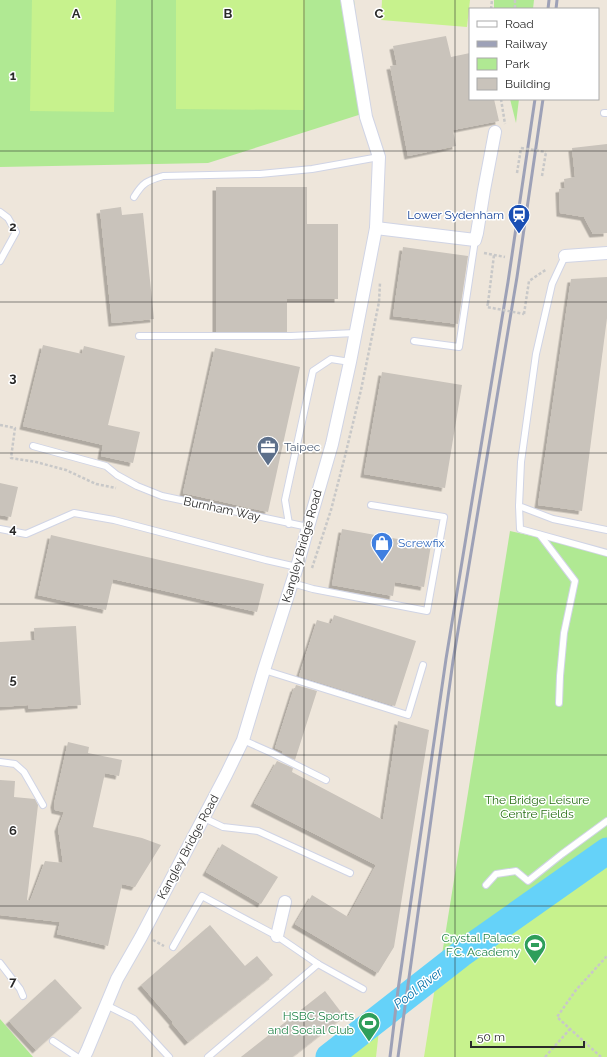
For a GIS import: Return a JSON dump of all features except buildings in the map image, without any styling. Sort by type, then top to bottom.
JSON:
[{"type":"street","name":"Kangley Bridge Road","points":[[84,1057],[117,979],[204,818],[243,740],[292,582],[298,568],[332,444],[356,334],[376,228],[379,157],[366,117],[347,0]]},
{"type":"street","points":[[376,228],[474,240],[477,233],[495,132]]},
{"type":"street","points":[[565,256],[607,253]]},
{"type":"street","points":[[277,936],[285,902]]},
{"type":"lane","points":[[134,197],[140,187],[148,181],[163,176],[260,174],[312,169],[379,157]]},
{"type":"lane","points":[[0,212],[8,218],[16,232],[0,261]]},
{"type":"lane","points":[[414,342],[459,347],[474,240]]},
{"type":"lane","points":[[565,256],[552,284],[536,354],[521,462],[519,506],[520,529],[607,552]]},
{"type":"lane","points":[[139,336],[291,336],[356,334]]},
{"type":"lane","points":[[290,524],[285,500],[314,371],[331,359],[350,362]]},
{"type":"lane","name":"Burnham Way","points":[[33,446],[106,466],[117,475],[137,486],[162,496],[308,527]]},
{"type":"lane","points":[[292,582],[313,589],[427,611],[444,517],[371,505]]},
{"type":"lane","points":[[519,506],[553,519],[607,530]]},
{"type":"lane","points":[[0,529],[26,534],[74,513],[114,520],[298,568]]},
{"type":"lane","points":[[540,535],[575,581],[564,633],[559,704]]},
{"type":"lane","points":[[264,670],[408,715],[423,665]]},
{"type":"lane","points":[[243,740],[326,780]]},
{"type":"lane","points":[[0,762],[15,764],[24,772],[43,804]]},
{"type":"lane","points":[[204,818],[223,827],[258,831],[350,873]]},
{"type":"lane","points":[[486,885],[496,874],[516,870],[528,881],[607,821]]},
{"type":"lane","points":[[173,946],[202,896],[277,936],[318,964],[363,989]]},
{"type":"lane","points":[[0,963],[20,989],[23,996]]},
{"type":"lane","points":[[208,1057],[318,964]]},
{"type":"lane","points":[[106,1005],[134,1019],[169,1057]]},
{"type":"lane","points":[[53,1041],[77,1057]]},
{"type":"path","points":[[501,100],[505,124]]},
{"type":"path","points":[[517,173],[521,148],[546,152],[542,176]]},
{"type":"path","points":[[486,253],[505,257]]},
{"type":"path","points":[[494,255],[487,307],[524,314],[529,281]]},
{"type":"path","points":[[311,570],[331,510],[347,449],[379,302],[380,281]]},
{"type":"path","points":[[152,940],[166,947]]},
{"type":"path","points":[[601,1057],[557,1017],[576,990],[607,956]]},
{"type":"path","points":[[545,1057],[570,1029]]},
{"type":"green space","points":[[0,0],[354,0],[368,112],[208,163],[0,167]]},
{"type":"green space","points":[[32,0],[116,0],[114,112],[30,111]]},
{"type":"green space","points":[[176,0],[305,0],[304,110],[176,109]]},
{"type":"green space","points":[[382,0],[470,0],[467,27],[381,20]]},
{"type":"green space","points":[[494,0],[534,0],[533,8],[494,8]]},
{"type":"green space","points":[[510,100],[519,100],[516,123]]},
{"type":"green space","name":"The Bridge Leisure Centre Fields","points":[[510,531],[607,553],[607,843],[441,961]]},
{"type":"green space","name":"Crystal Palace F.C. Academy","points":[[607,854],[607,1057],[424,1057],[435,987]]},
{"type":"green space","points":[[0,1019],[33,1057],[0,1057]]},
{"type":"green space","name":"HSBC Sports and Social Club","points":[[379,1030],[376,1057],[342,1057]]},
{"type":"waterway","name":"Pool River","points":[[329,1057],[461,954],[607,851]]},
{"type":"railway","points":[[548,8],[549,0]]},
{"type":"railway","points":[[556,8],[557,0]]},
{"type":"railway","points":[[390,1057],[398,990],[446,659],[508,282],[535,100]]},
{"type":"railway","points":[[398,1057],[453,661],[517,277],[543,100]]},
{"type":"place","name":"Lower Sydenham","points":[[519,234]]},
{"type":"place","name":"Taipec","points":[[268,466]]},
{"type":"place","name":"Screwfix","points":[[382,562]]},
{"type":"place","name":"Crystal Palace F.C. Academy","points":[[535,964]]},
{"type":"place","name":"HSBC Sports and Social Club","points":[[369,1042]]}]
